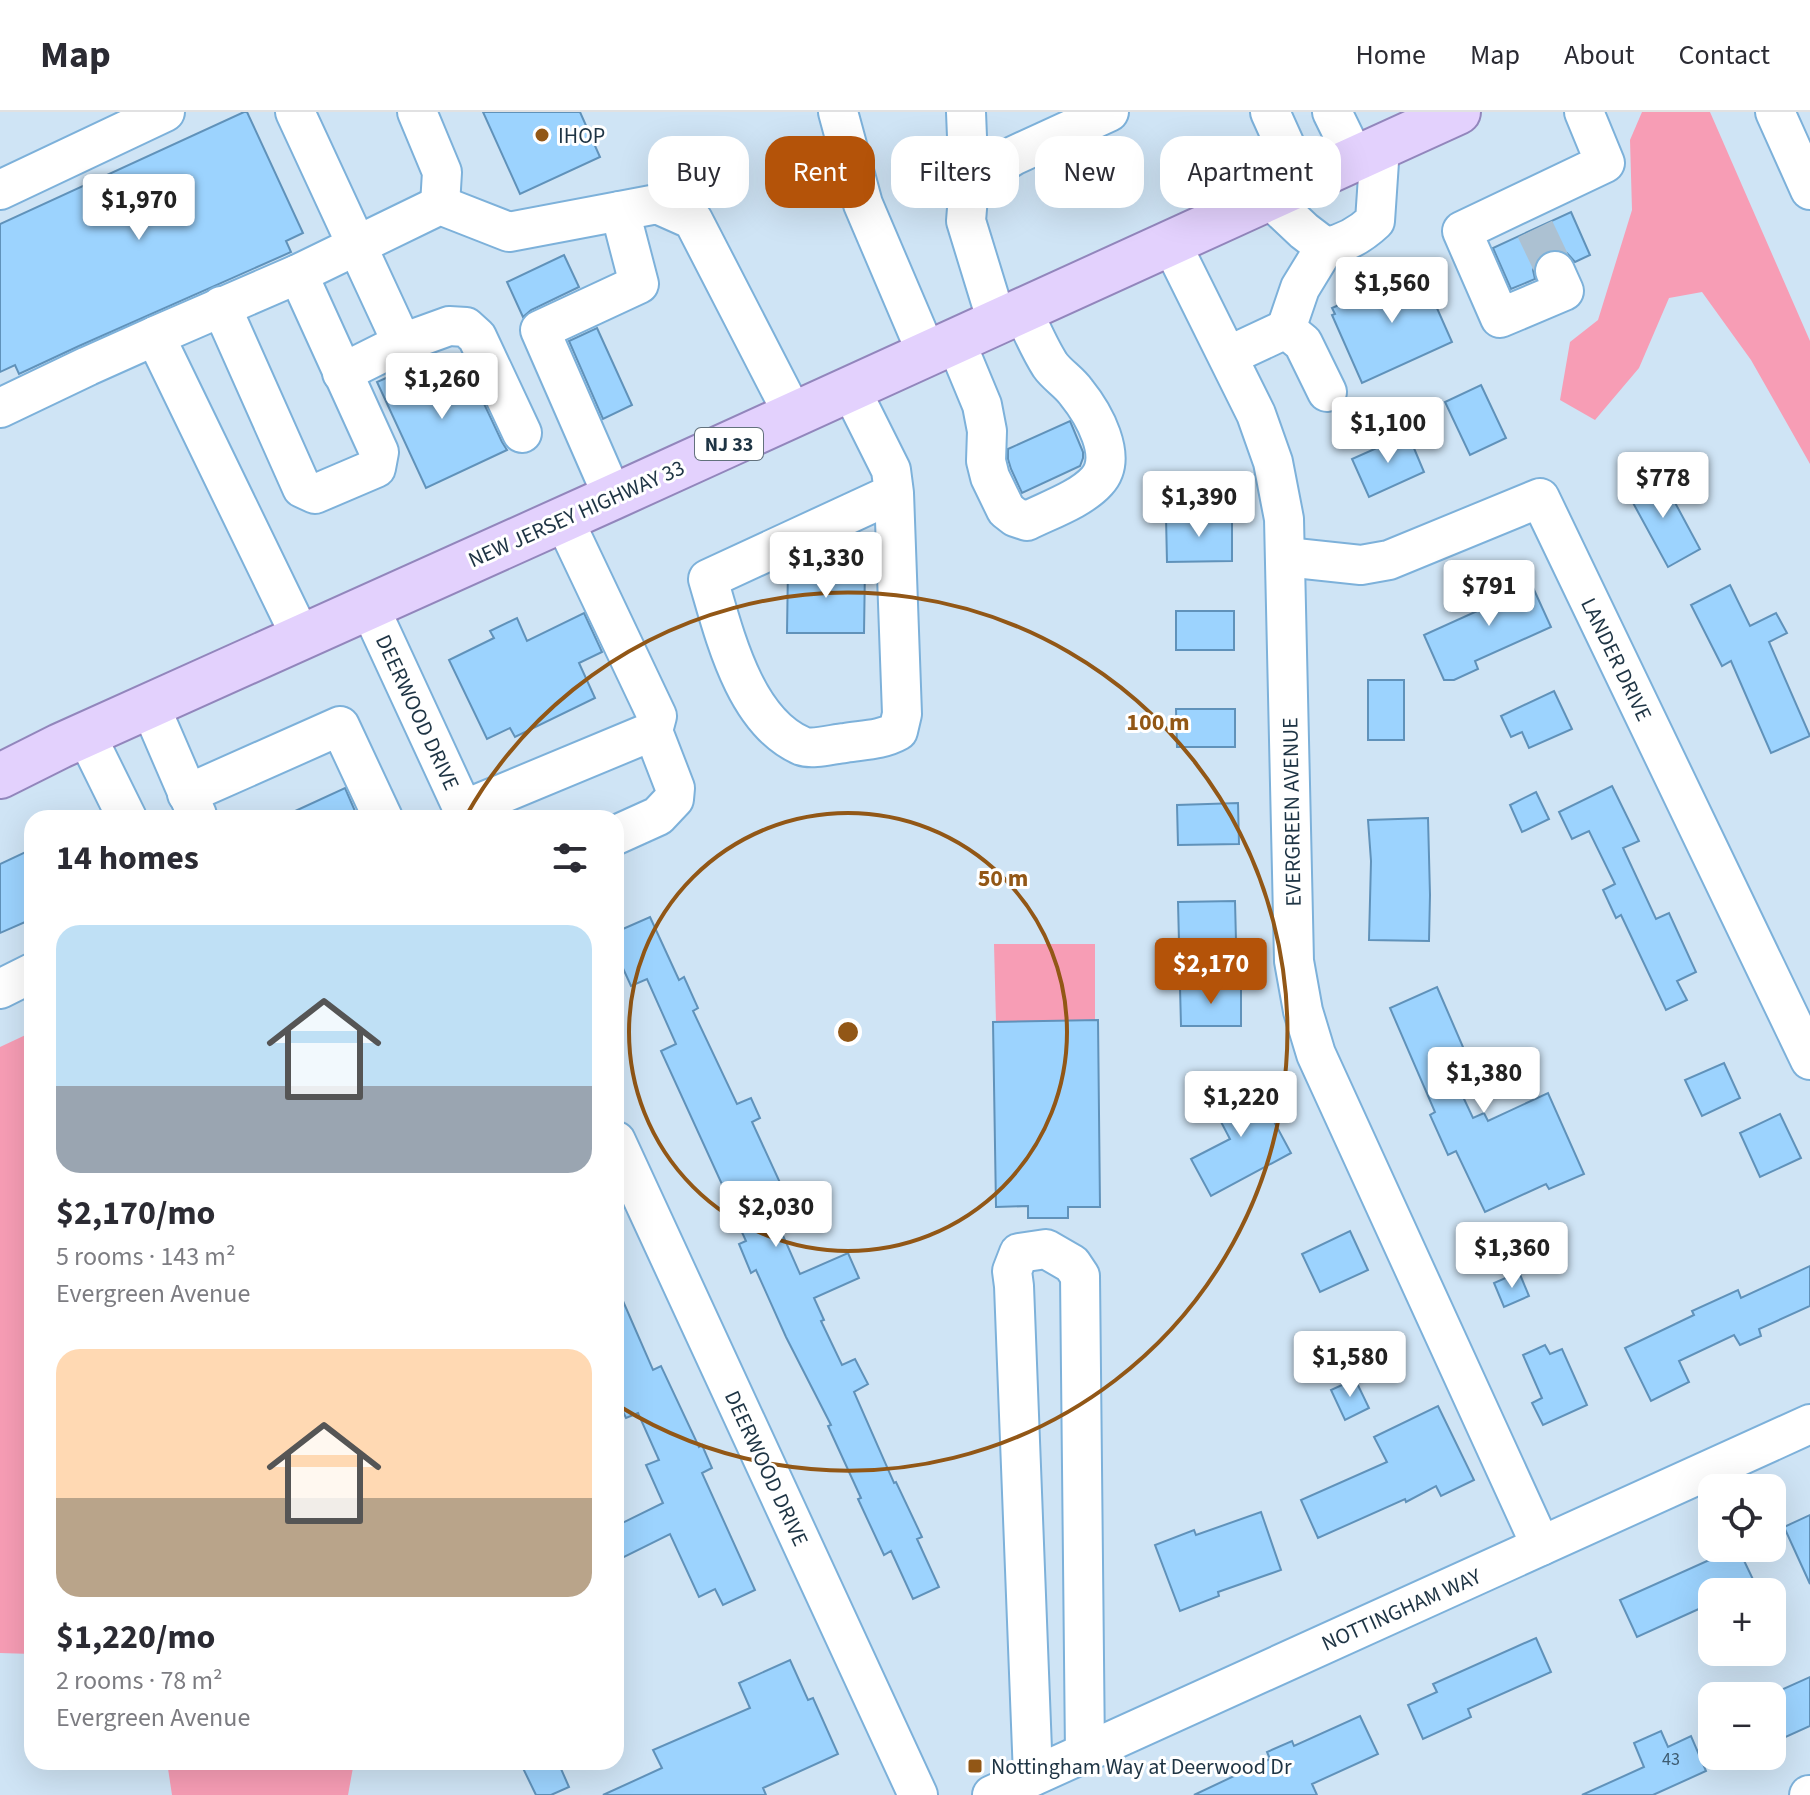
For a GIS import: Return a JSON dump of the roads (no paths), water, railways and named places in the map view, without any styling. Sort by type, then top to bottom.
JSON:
[{"type":"main road","name":"NEW JERSEY HIGHWAY 33","points":[[1341,165],[1458,112]]},
{"type":"main road","name":"NEW JERSEY HIGHWAY 33","points":[[0,776],[1247,208]]},
{"type":"street","points":[[0,190],[165,112]]},
{"type":"street","points":[[295,112],[402,343]]},
{"type":"street","points":[[417,112],[442,172],[440,205]]},
{"type":"street","points":[[838,112],[863,204],[941,347],[982,405],[987,431],[986,461],[1006,510],[1027,521],[1082,493],[1099,480],[1107,462],[1102,436],[1089,410],[1010,316],[966,221],[967,208]]},
{"type":"street","points":[[966,112],[967,136]]},
{"type":"street","points":[[1019,153],[1109,112]]},
{"type":"street","points":[[1270,112],[1275,136]]},
{"type":"street","points":[[1228,356],[1286,329],[1300,288],[1325,247],[1340,244],[1363,232],[1375,221],[1367,153],[1332,112]]},
{"type":"street","points":[[1555,271],[1564,291],[1500,318],[1462,231],[1530,216],[1605,163],[1584,112]]},
{"type":"street","points":[[1775,112],[1810,190]]},
{"type":"street","points":[[4,403],[298,274],[440,205],[509,232],[657,204],[693,220],[793,414]]},
{"type":"street","points":[[1294,208],[1304,231],[1325,247]]},
{"type":"street","points":[[613,497],[540,330],[639,284],[620,211]]},
{"type":"street","name":"EVERGREEN AVENUE","points":[[1171,243],[1256,414],[1273,462],[1284,519],[1294,961],[1303,1011],[1316,1054],[1541,1546]]},
{"type":"street","points":[[221,306],[302,488],[315,494],[376,468],[379,452],[298,274]]},
{"type":"street","points":[[342,373],[402,343],[449,326],[466,327],[477,337],[522,433]]},
{"type":"street","points":[[1286,329],[1303,343],[1327,392]]},
{"type":"street","points":[[155,336],[301,637]]},
{"type":"street","points":[[850,388],[891,470],[894,493],[902,714],[898,731],[886,738],[805,747],[775,729],[746,690],[726,641],[708,579],[894,493]]},
{"type":"street","name":"LANDER DRIVE","points":[[1286,557],[1361,565],[1389,560],[1540,498],[1810,1060]]},
{"type":"street","points":[[563,518],[657,716],[653,731],[675,788],[674,799],[658,816],[624,831]]},
{"type":"street","name":"DEERWOOD DRIVE","points":[[369,606],[463,810]]},
{"type":"street","points":[[150,706],[193,806],[340,726],[379,810]]},
{"type":"street","points":[[474,810],[653,731]]},
{"type":"street","points":[[86,735],[123,810]]},
{"type":"street","points":[[0,989],[24,977]]},
{"type":"street","name":"DEERWOOD DRIVE","points":[[624,1158],[918,1795]]},
{"type":"street","points":[[1033,1776],[1012,1271],[1019,1253],[1046,1249],[1072,1264],[1080,1276],[1085,1753]]},
{"type":"street","name":"NOTTINGHAM WAY","points":[[992,1795],[1810,1424]]},
{"type":"tunnel","points":[[1535,229],[1555,271]]},
{"type":"place","name":"IHOP","points":[[542,135]]},
{"type":"place","name":"Nottingham Way at Deerwood Dr","points":[[975,1766]]}]
